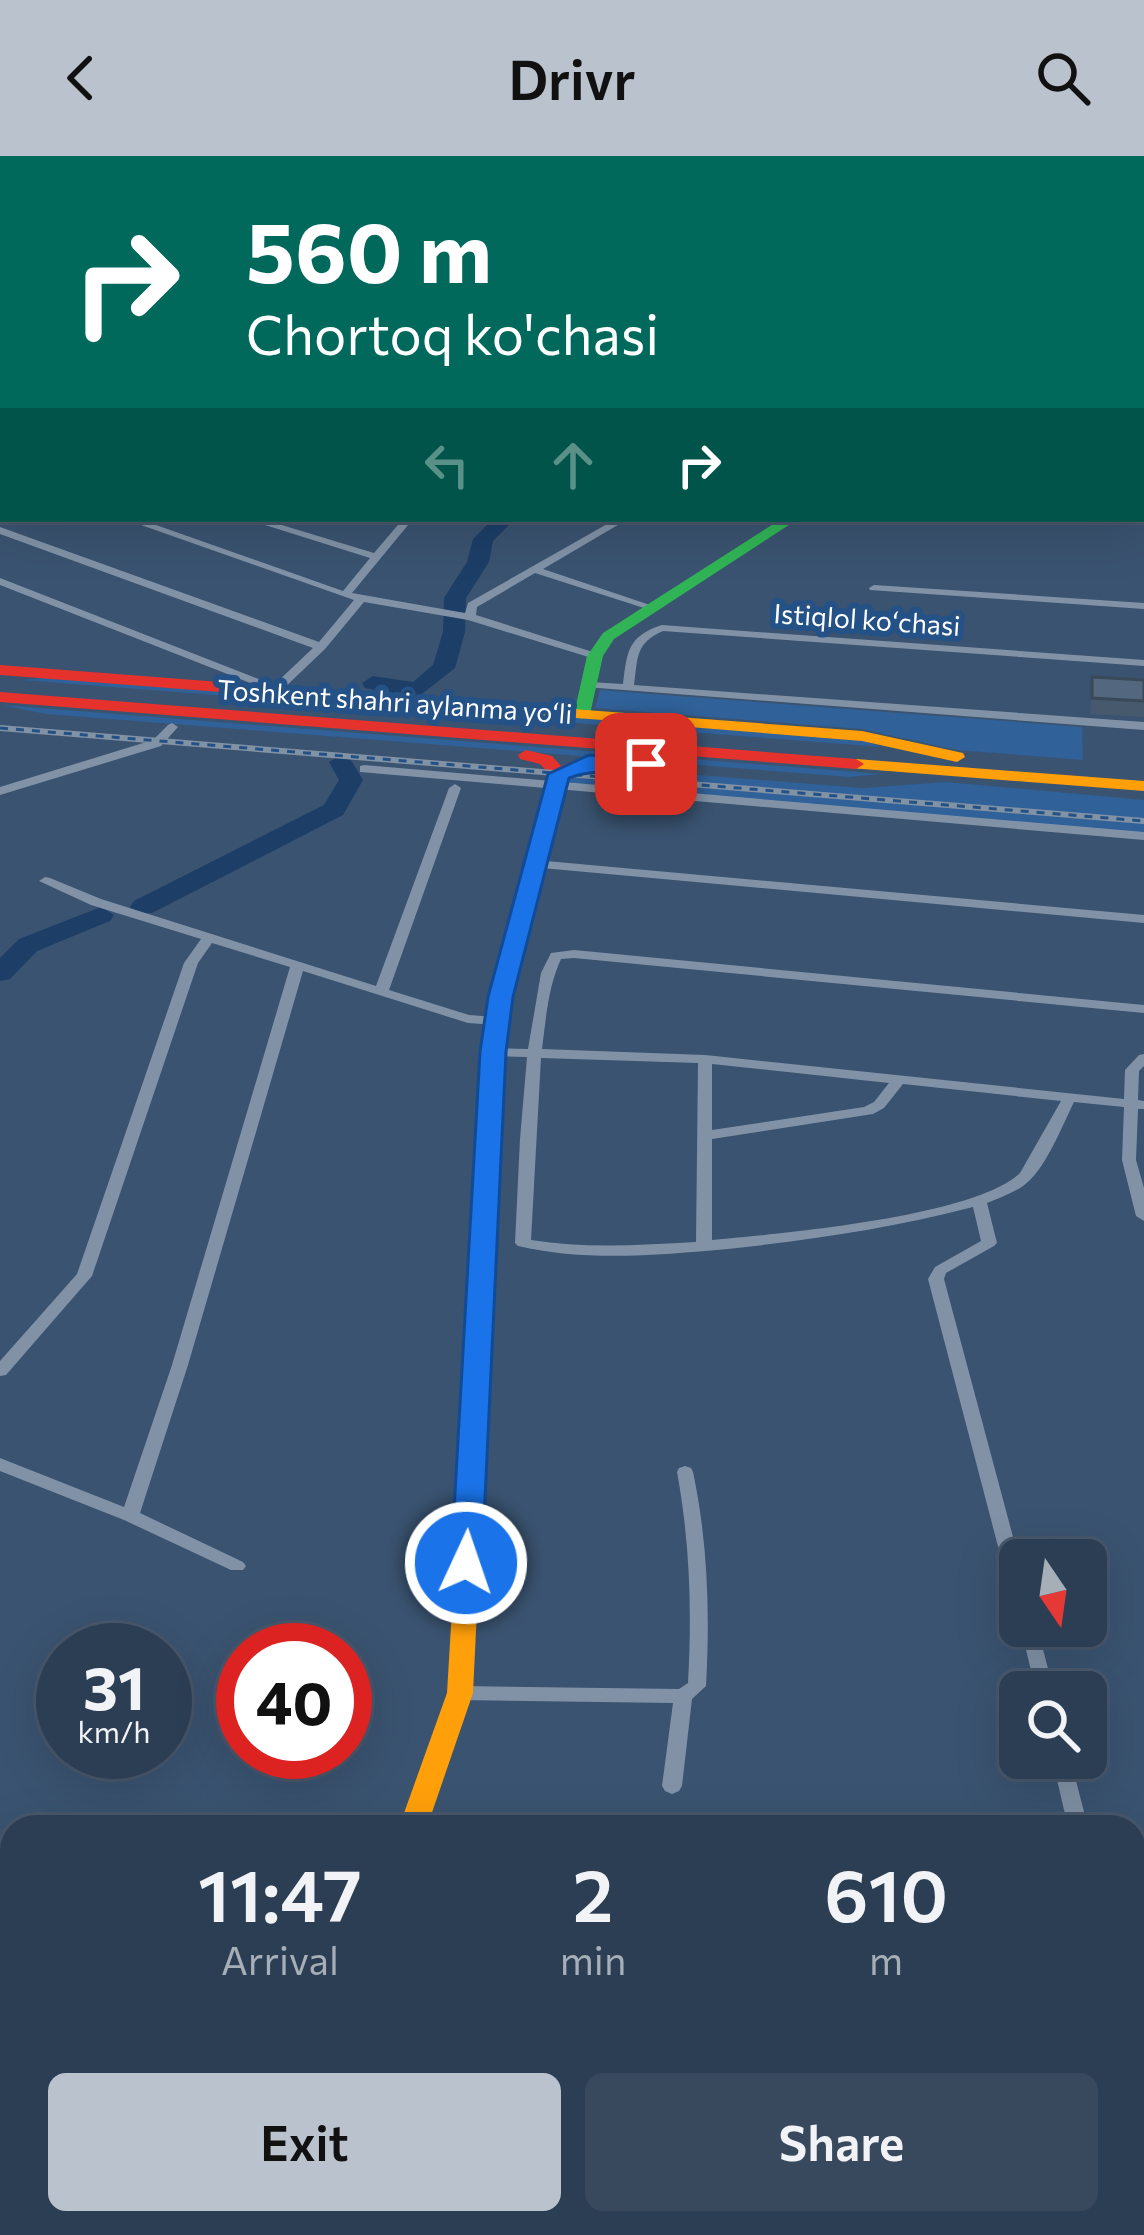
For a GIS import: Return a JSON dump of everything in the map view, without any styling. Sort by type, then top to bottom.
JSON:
[{"type":"main road","points":[[582,714],[596,656],[608,636],[786,522]]},
{"type":"main road","points":[[0,673],[862,736],[972,767]]},
{"type":"main road","name":"Toshkent shahri aylanma yoʻli","points":[[0,686],[972,767],[1144,786]]},
{"type":"main road","name":"Toshkent shahri aylanma yoʻli","points":[[0,697],[972,767],[1144,775]]},
{"type":"main road","points":[[0,712],[851,780],[972,767]]},
{"type":"main road","points":[[526,755],[547,760],[558,780]]},
{"type":"main road","points":[[417,1815],[460,1693],[496,1021],[558,780],[582,763],[605,761]]},
{"type":"street","points":[[138,522],[345,595],[467,617],[596,656]]},
{"type":"street","points":[[261,522],[377,557]]},
{"type":"street","points":[[345,595],[406,522]]},
{"type":"street","points":[[467,617],[472,605],[618,522]]},
{"type":"street","points":[[0,530],[321,647]]},
{"type":"street","points":[[535,570],[651,607]]},
{"type":"street","points":[[0,581],[276,690],[321,647],[361,598]]},
{"type":"street","points":[[874,588],[1144,606]]},
{"type":"street","name":"Istiqlol koʻchasi","points":[[628,687],[635,646],[642,634],[662,628],[1144,663]]},
{"type":"street","points":[[589,685],[1144,726]]},
{"type":"street","points":[[0,791],[157,743],[172,727]]},
{"type":"street","points":[[364,769],[558,780],[1144,836]]},
{"type":"street","points":[[382,992],[455,788]]},
{"type":"street","points":[[535,864],[1144,919]]},
{"type":"street","points":[[45,881],[208,938],[468,1019],[496,1021]]},
{"type":"street","points":[[0,1371],[84,1276],[191,963],[208,938]]},
{"type":"street","points":[[1070,1097],[1020,1181],[979,1202],[923,1216],[704,1247],[523,1244],[535,1053],[550,962],[565,954],[1144,1009]]},
{"type":"street","points":[[130,1516],[180,1365],[298,964]]},
{"type":"street","points":[[493,1052],[705,1059],[1137,1104]]},
{"type":"street","points":[[1144,1058],[1132,1070],[1137,1104],[1129,1160],[1144,1216]]},
{"type":"street","points":[[704,1247],[705,1059]]},
{"type":"street","points":[[703,1136],[868,1111],[899,1079]]},
{"type":"street","points":[[979,1202],[988,1243],[940,1270],[937,1279],[1005,1539]]},
{"type":"street","points":[[0,1464],[130,1516],[237,1566]]},
{"type":"street","points":[[460,1693],[683,1696],[697,1686],[703,1608],[699,1537],[685,1472]]},
{"type":"street","points":[[672,1786],[683,1696]]},
{"type":"street","points":[[1066,1779],[1075,1815]]},
{"type":"shaded area","points":[[55,677],[861,740],[882,747],[22,680]]},
{"type":"shaded area","points":[[600,690],[1082,727],[1083,760],[957,750],[862,729],[595,708]]},
{"type":"shaded area","points":[[1,705],[882,774],[849,777],[46,714]]},
{"type":"shaded area","points":[[599,767],[863,788],[947,782],[1144,800],[1144,833],[567,784],[571,774]]},
{"type":"building","points":[[1092,677],[1144,680],[1144,701],[1092,698]]},
{"type":"waterway","points":[[373,683],[418,690],[444,668],[454,632],[455,598],[478,562],[483,539],[502,522]]},
{"type":"waterway","points":[[143,907],[334,810],[351,780],[341,762]]},
{"type":"waterway","points":[[0,973],[28,945],[101,915]]},
{"type":"railway","points":[[0,728],[1144,821]]},
{"type":"traffic: fast","points":[[582,714],[595,656],[608,636],[786,522]]},
{"type":"traffic: fast","points":[[478,1359],[496,1021],[559,774]]},
{"type":"traffic: slow","points":[[520,710],[862,736],[957,757]]},
{"type":"traffic: slow","points":[[856,764],[1144,786]]},
{"type":"traffic: slow","points":[[417,1815],[460,1693],[478,1359]]},
{"type":"traffic: jam","points":[[0,670],[520,710]]},
{"type":"traffic: jam","points":[[0,697],[856,764]]},
{"type":"traffic: jam","points":[[526,755],[546,760],[559,774],[582,763],[605,761]]},
{"type":"route","points":[[466,1563],[493,1052],[501,997],[559,774],[589,762],[646,764]]}]
